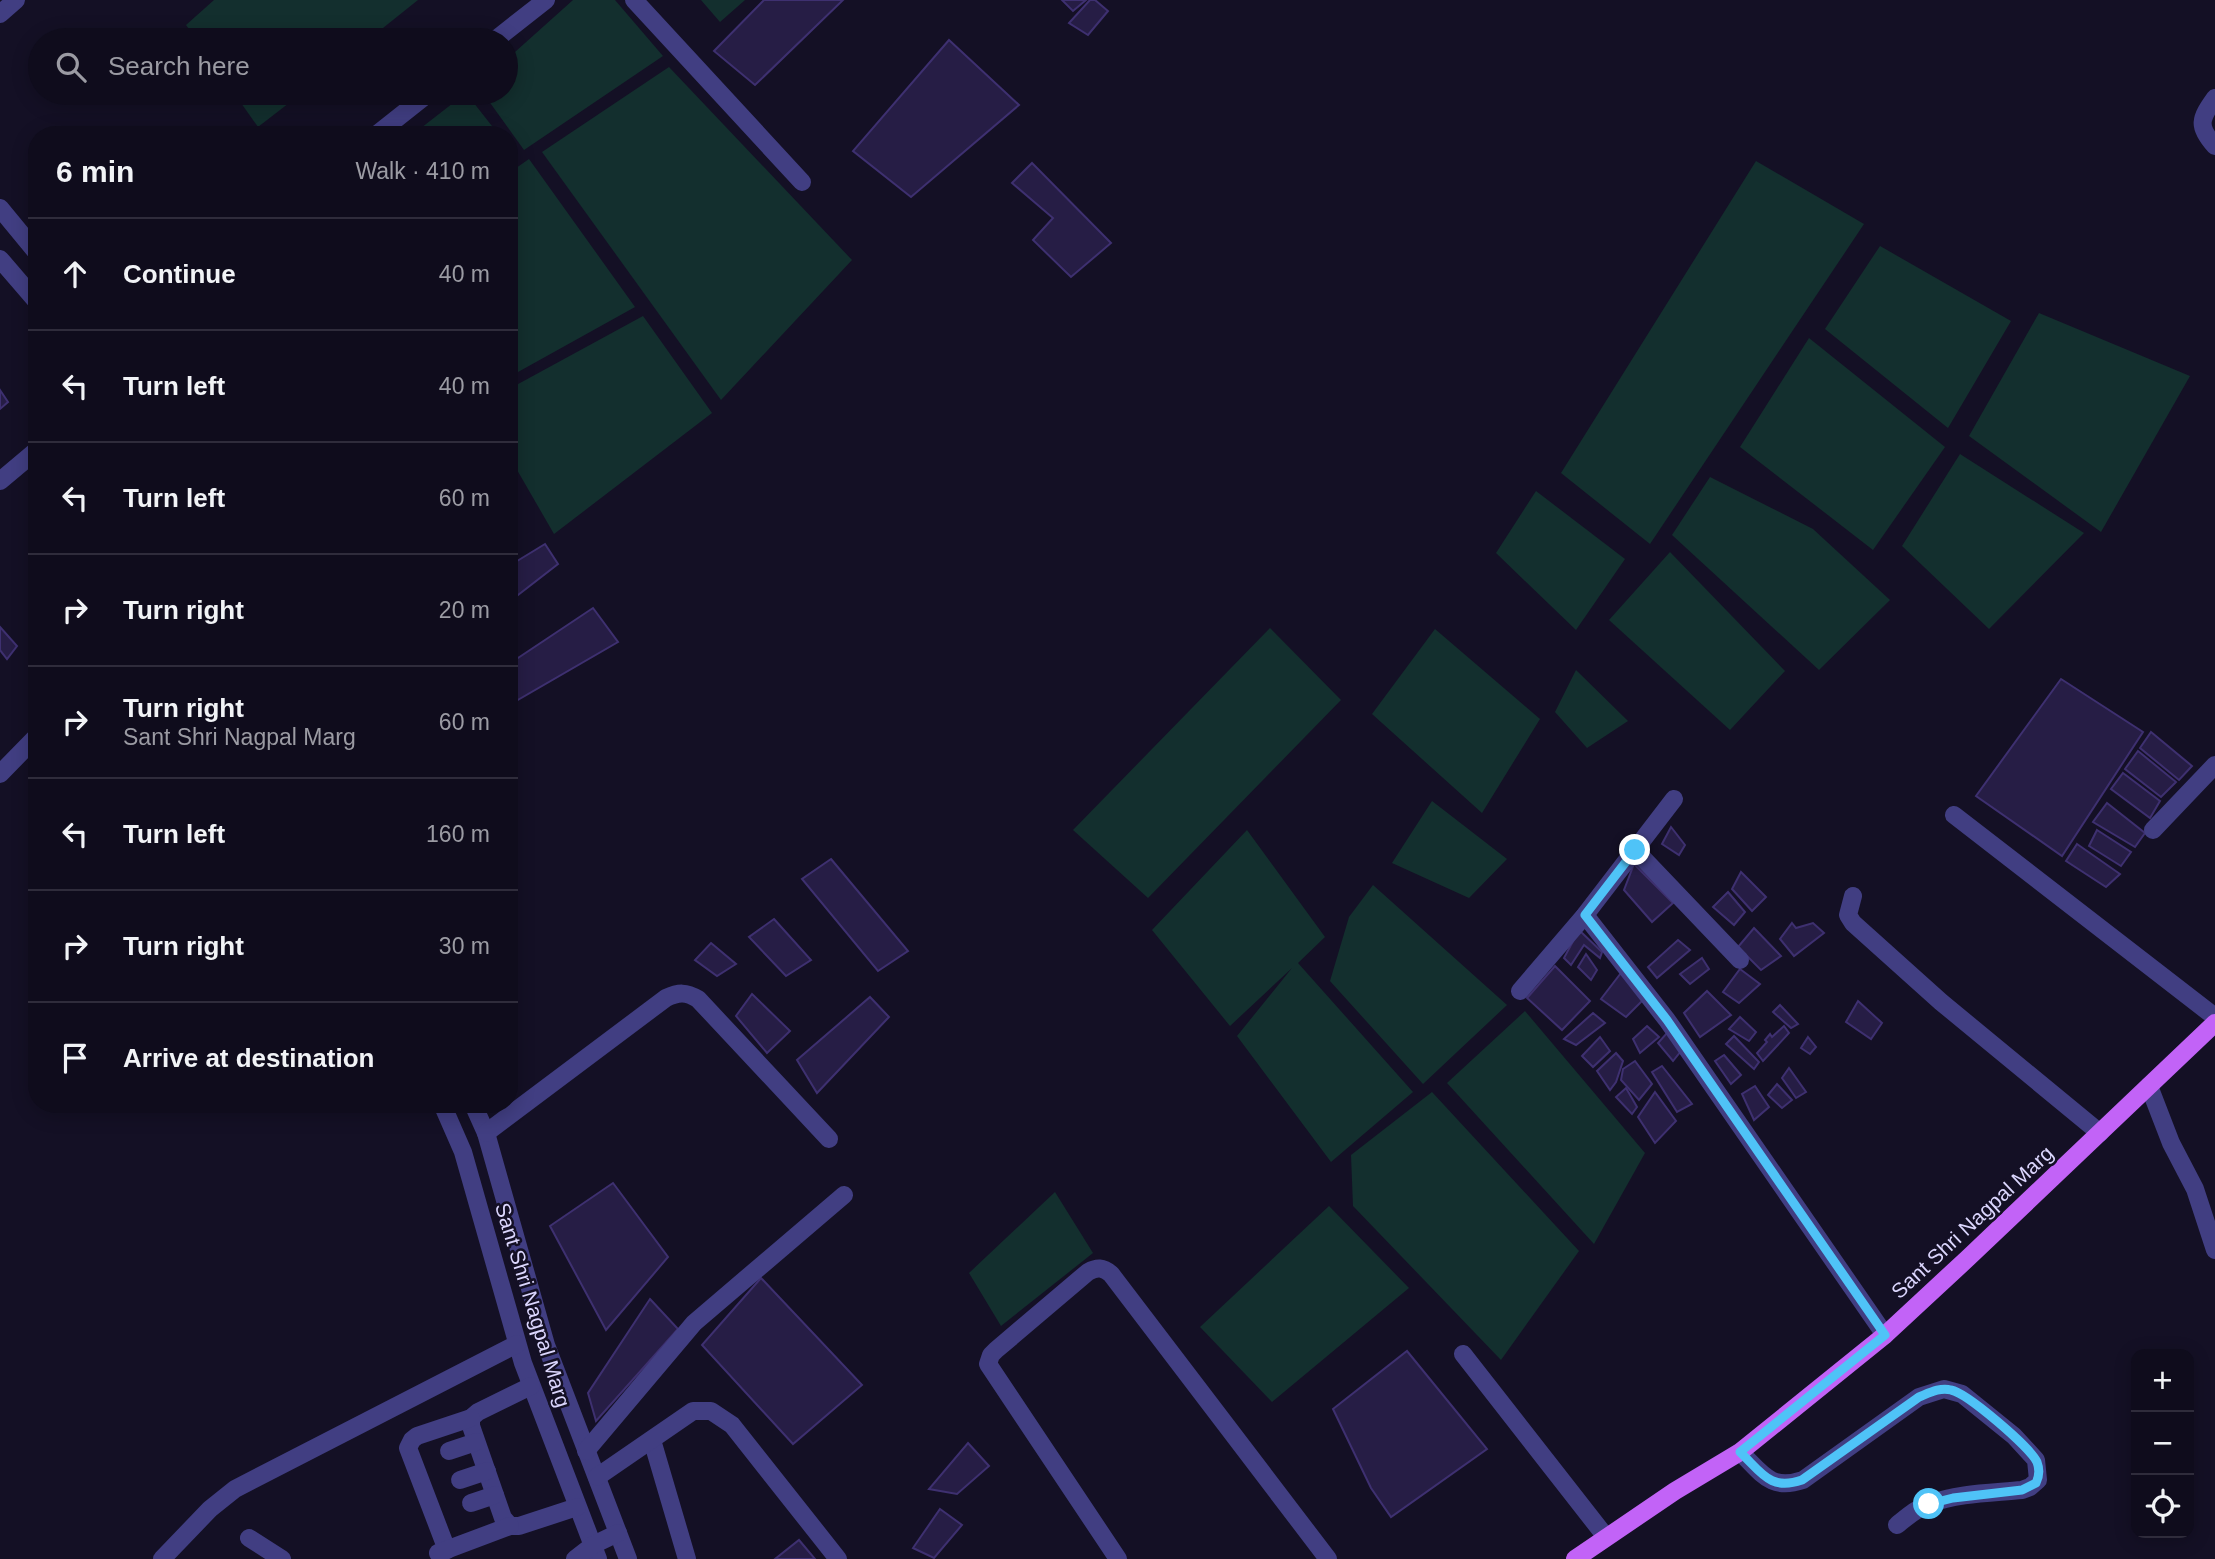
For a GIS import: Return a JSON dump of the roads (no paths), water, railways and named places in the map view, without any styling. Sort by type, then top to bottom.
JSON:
[{"type":"main road","name":"Sant Shri Nagpal Marg","points":[[1575,1559],[1675,1491],[1740,1452],[1885,1335],[2215,1023]]},
{"type":"street","points":[[0,14],[16,0]]},
{"type":"street","points":[[511,28],[547,0]]},
{"type":"street","points":[[634,0],[802,182]]},
{"type":"street","points":[[2215,98],[2206,110],[2202,122],[2206,136],[2215,146]]},
{"type":"street","points":[[387,126],[414,105]]},
{"type":"street","points":[[0,208],[28,242]]},
{"type":"street","points":[[0,258],[28,291]]},
{"type":"street","points":[[0,481],[28,458]]},
{"type":"street","points":[[0,774],[28,745]]},
{"type":"street","points":[[2153,830],[2215,765]]},
{"type":"street","points":[[1520,990],[1585,915],[1674,799]]},
{"type":"street","points":[[1954,815],[2215,1017]]},
{"type":"street","points":[[1635,850],[1740,960]]},
{"type":"street","points":[[1853,896],[1848,915],[1853,923],[1941,1002],[2100,1133]]},
{"type":"street","points":[[1585,915],[1667,1020],[1885,1335]]},
{"type":"street","points":[[518,1109],[666,998],[677,993],[687,993],[698,999],[829,1139]]},
{"type":"street","points":[[2149,1086],[2171,1143],[2195,1189],[2215,1250]]},
{"type":"street","name":"Sant Shri Nagpal Marg","points":[[446,1113],[463,1152],[531,1386],[595,1552]]},
{"type":"street","name":"Sant Shri Nagpal Marg","points":[[477,1113],[486,1133],[546,1345],[628,1559]]},
{"type":"street","points":[[486,1133],[513,1113]]},
{"type":"street","points":[[586,1451],[694,1323],[845,1195]]},
{"type":"street","points":[[1118,1559],[988,1364],[989,1358],[996,1350],[1088,1272],[1097,1268],[1111,1274],[1328,1559]]},
{"type":"street","points":[[162,1559],[210,1508],[235,1489],[517,1344]]},
{"type":"street","points":[[1463,1353],[1606,1537]]},
{"type":"street","points":[[506,1522],[442,1551],[408,1448],[417,1436],[471,1418],[531,1386]]},
{"type":"street","points":[[1740,1452],[1772,1481],[1785,1485],[1793,1483],[1802,1480],[1919,1397],[1944,1389],[1962,1394],[2014,1436],[2036,1460],[2038,1480],[2030,1487],[1929,1504],[1917,1509],[1897,1525]]},
{"type":"street","points":[[597,1477],[693,1411],[710,1411],[732,1425],[838,1559]]},
{"type":"street","points":[[471,1418],[476,1442],[506,1522]]},
{"type":"street","points":[[652,1440],[687,1559]]},
{"type":"street","points":[[449,1451],[476,1442]]},
{"type":"street","points":[[460,1480],[486,1471]]},
{"type":"street","points":[[471,1503],[495,1494]]},
{"type":"street","points":[[480,1526],[506,1522],[519,1526],[578,1507]]},
{"type":"street","points":[[575,1559],[595,1552],[618,1533]]},
{"type":"street","points":[[249,1538],[282,1559]]}]
